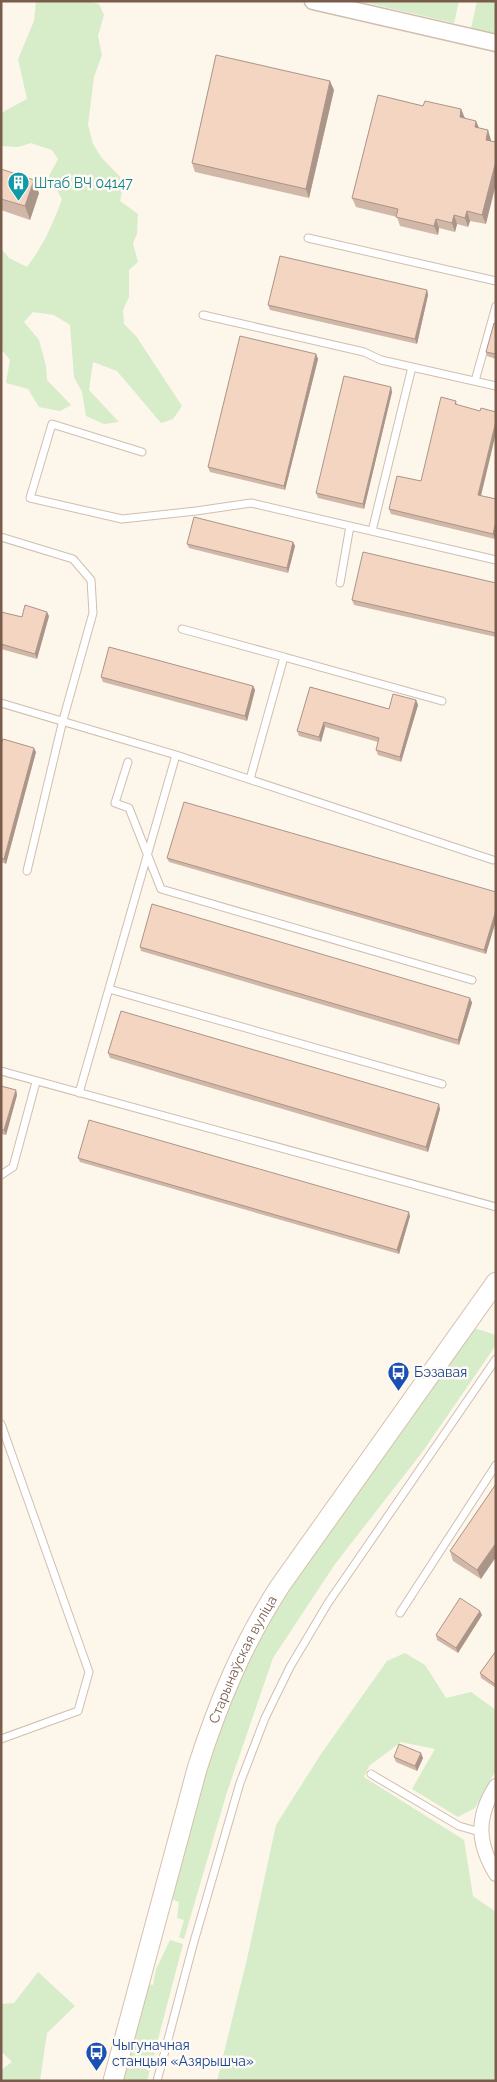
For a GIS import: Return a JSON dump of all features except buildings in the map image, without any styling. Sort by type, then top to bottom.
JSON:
[{"type":"main road","name":"Старынаўская вуліца","points":[[113,2081],[192,1787],[214,1719],[237,1661],[280,1586],[493,1290]]},
{"type":"street","points":[[314,1],[496,43]]},
{"type":"street","points":[[496,1786],[484,1812],[480,1832],[482,1846],[496,1874]]},
{"type":"lane","points":[[308,238],[496,281]]},
{"type":"lane","points":[[475,381],[496,306]]},
{"type":"lane","points":[[203,315],[364,352],[381,360],[496,386]]},
{"type":"lane","points":[[372,531],[412,367]]},
{"type":"lane","points":[[142,452],[52,424],[30,498],[122,519],[196,512],[251,503],[496,560]]},
{"type":"lane","points":[[340,583],[350,526]]},
{"type":"lane","points":[[1,537],[73,559],[91,580],[93,613],[63,720],[27,871]]},
{"type":"lane","points":[[182,629],[442,701]]},
{"type":"lane","points":[[250,778],[284,657]]},
{"type":"lane","points":[[1,703],[176,754],[493,860]]},
{"type":"lane","points":[[79,1093],[176,754]]},
{"type":"lane","points":[[128,762],[115,803],[129,808],[161,889],[472,980]]},
{"type":"lane","points":[[109,989],[442,1084]]},
{"type":"lane","points":[[1,1071],[496,1207]]},
{"type":"lane","points":[[1,1175],[13,1167],[36,1082]]},
{"type":"lane","points":[[157,2081],[193,1945],[240,1783],[253,1745],[274,1698],[302,1645],[328,1603],[496,1359]]},
{"type":"lane","points":[[1,1424],[89,1672],[78,1711],[1,1739]]},
{"type":"lane","points":[[400,1613],[496,1464]]},
{"type":"lane","points":[[371,1774],[459,1826],[480,1832]]},
{"type":"green space","points":[[36,1],[88,1],[99,4],[104,15],[98,36],[102,55],[94,77],[88,125],[93,144],[101,157],[124,181],[120,201],[138,214],[137,234],[133,243],[138,262],[129,270],[129,297],[123,310],[124,324],[136,336],[182,406],[173,419],[161,423],[117,371],[93,362],[89,390],[119,422],[104,424],[86,416],[82,392],[74,377],[70,325],[54,315],[33,312],[24,322],[39,340],[46,366],[47,380],[71,405],[60,411],[39,407],[28,389],[6,383],[10,360],[1,349],[1,248],[9,258],[27,267],[47,234],[62,199],[49,176],[58,159],[52,150],[31,143],[18,147],[1,146],[1,113],[27,99],[18,59],[34,21]]},
{"type":"green space","points":[[358,1],[459,1],[454,23]]},
{"type":"green space","points":[[477,1],[496,1],[496,34],[471,29]]},
{"type":"green space","points":[[474,1328],[496,1335],[496,1345],[423,1451],[335,1564],[273,1658],[227,1792],[184,1939],[179,1937],[184,1920],[177,1918],[179,1902],[169,1898],[191,1814],[222,1721],[244,1666],[273,1611],[339,1516],[410,1421]]},
{"type":"green space","points":[[405,1653],[425,1665],[446,1698],[471,1692],[496,1710],[496,1770],[475,1808],[458,1817],[412,1789],[435,1749],[401,1742],[369,1766],[364,1777],[464,1840],[473,1896],[496,1912],[496,2081],[217,2081],[247,1959],[276,1825],[321,1754],[387,1661]]},
{"type":"green space","points":[[170,1940],[183,1944],[147,2081],[123,2081],[148,1984],[153,1985],[156,1969]]},
{"type":"green space","points":[[38,1972],[75,2006],[47,2033],[40,2081],[1,2081],[1,2070],[12,2062],[1,2051],[1,2004],[14,2003]]},
{"type":"place","name":"Штаб ВЧ 04147","points":[[18,202]]},
{"type":"place","name":"Бэзавая","points":[[398,1391]]},
{"type":"place","name":"Чыгуначная станцыя «Азярышча»","points":[[96,2072]]}]
